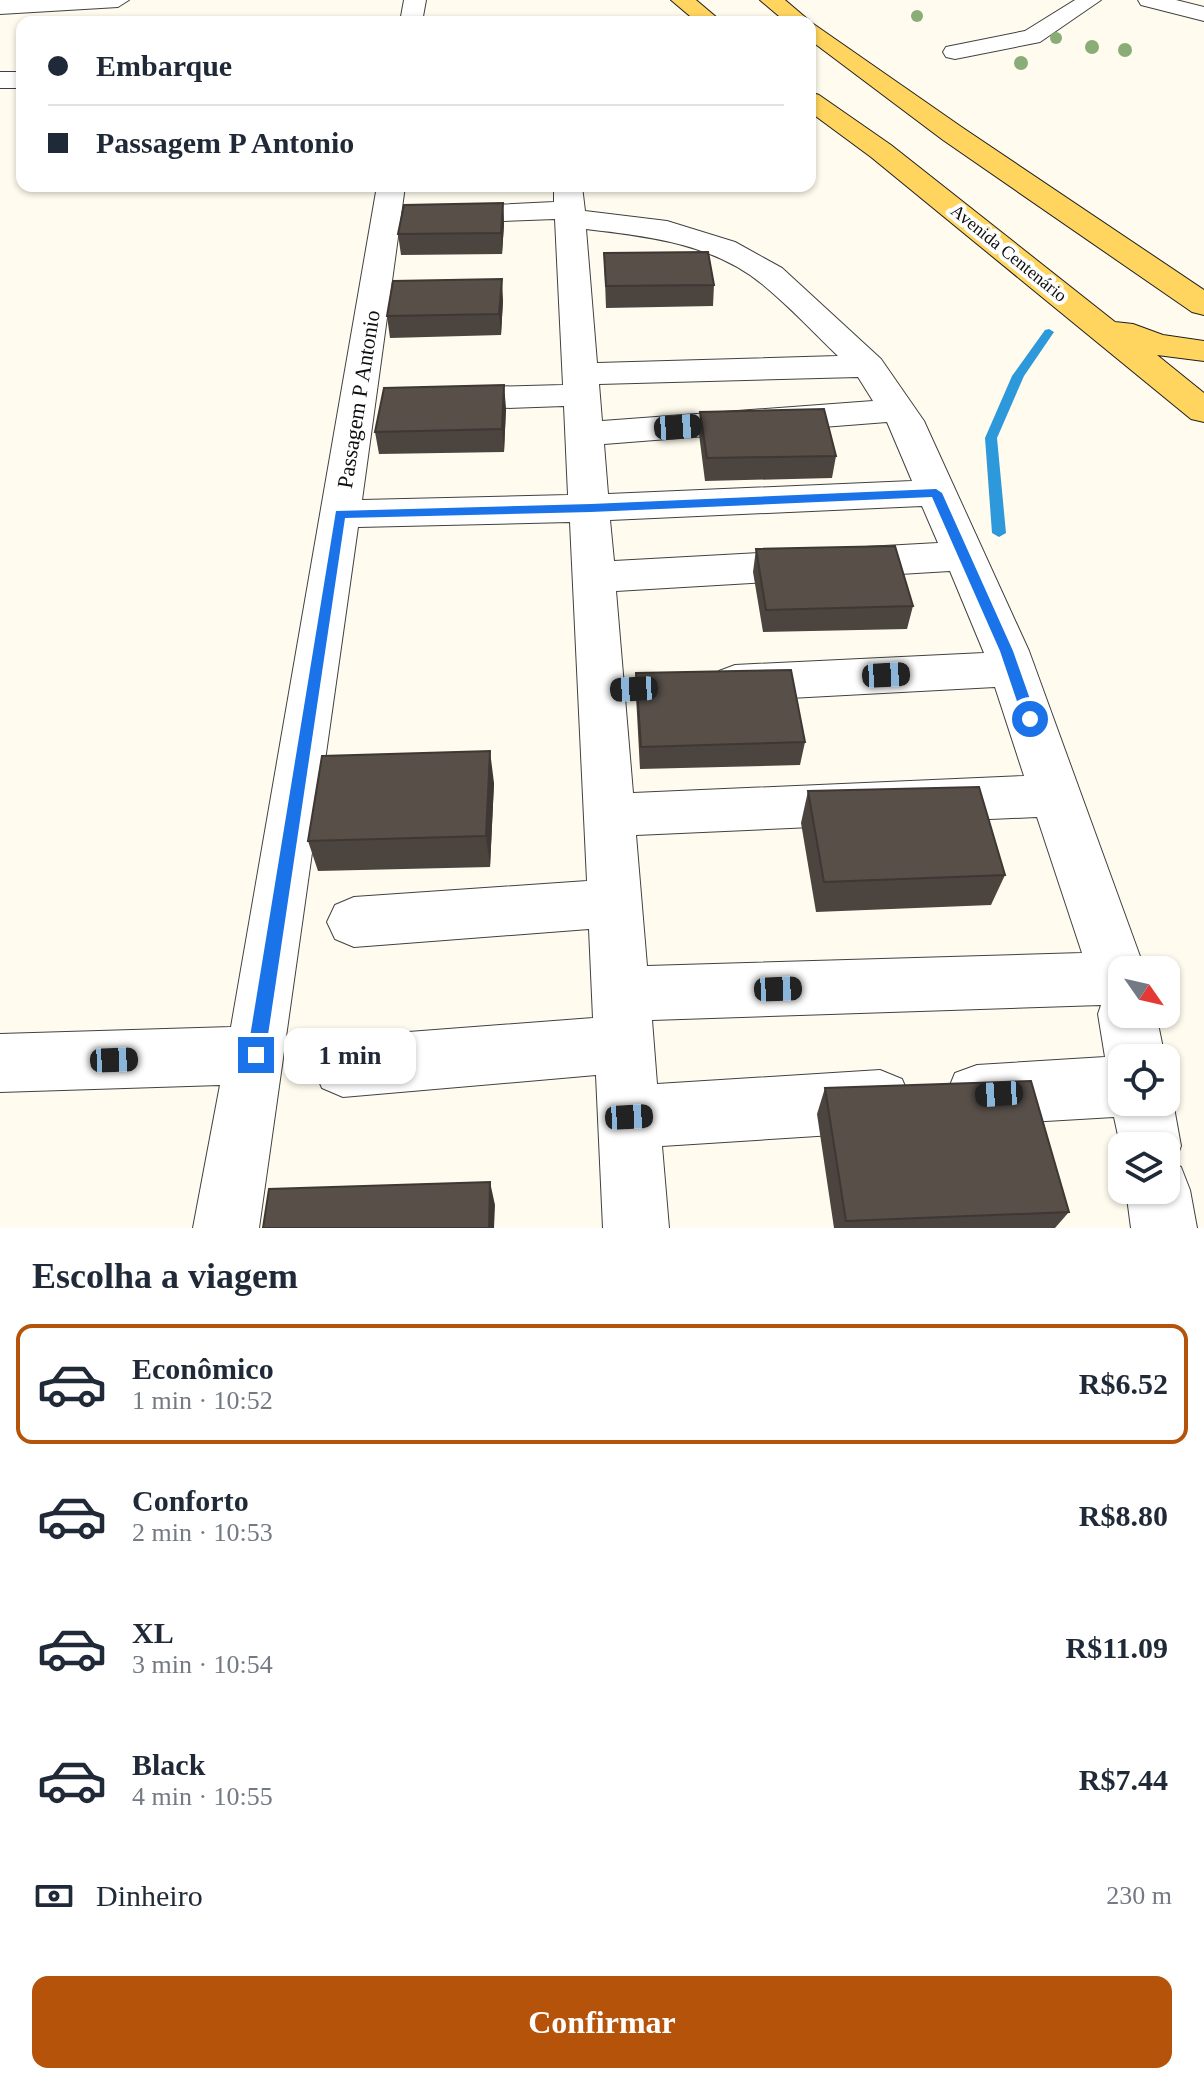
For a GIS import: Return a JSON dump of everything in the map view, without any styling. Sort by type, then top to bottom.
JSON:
[{"type":"main road","points":[[682,0],[703,16]]},
{"type":"main road","points":[[771,0],[793,16]]},
{"type":"main road","points":[[816,33],[953,134],[1204,305]]},
{"type":"main road","points":[[816,103],[843,114],[863,115],[879,113],[899,95]]},
{"type":"main road","name":"Avenida Centenário","points":[[816,103],[894,135],[1033,271],[1204,411]]},
{"type":"main road","points":[[894,135],[953,134]]},
{"type":"main road","points":[[1033,271],[1128,335],[1156,345],[1204,351]]},
{"type":"street","points":[[0,7],[118,0]]},
{"type":"street","points":[[955,52],[1032,37],[1090,0]]},
{"type":"street","points":[[1149,0],[1204,14]]},
{"type":"street","name":"Passagem P Antonio","points":[[226,1228],[256,1055],[390,192]]},
{"type":"street","points":[[570,205],[636,1228]]},
{"type":"street","points":[[434,214],[570,205],[667,230],[724,249],[771,275],[869,366],[905,421],[1012,669],[1110,956]]},
{"type":"street","points":[[584,401],[869,366]]},
{"type":"street","points":[[413,399],[895,410]]},
{"type":"street","points":[[340,514],[591,508],[936,493]]},
{"type":"street","points":[[595,577],[964,556]]},
{"type":"street","points":[[697,685],[1012,669]]},
{"type":"street","points":[[603,690],[650,688]]},
{"type":"street","points":[[611,815],[1056,795]]},
{"type":"street","points":[[354,922],[615,903]]},
{"type":"street","points":[[343,1067],[624,1019],[1108,994]]},
{"type":"street","points":[[0,1063],[256,1055]]},
{"type":"street","points":[[629,1117],[1108,1087]]},
{"type":"street","points":[[1160,1204],[1164,1228]]},
{"type":"building","points":[[503,203],[501,233],[398,234],[404,205]]},
{"type":"building","points":[[708,252],[714,285],[606,286],[604,253]]},
{"type":"building","points":[[502,279],[499,314],[387,316],[393,281]]},
{"type":"building","points":[[504,385],[502,429],[375,432],[384,388]]},
{"type":"building","points":[[824,409],[836,456],[707,458],[700,412]]},
{"type":"building","points":[[895,546],[913,606],[766,610],[756,549]]},
{"type":"building","points":[[791,670],[805,742],[641,747],[636,673]]},
{"type":"building","points":[[490,751],[486,836],[308,841],[322,756]]},
{"type":"building","points":[[979,787],[1005,875],[824,882],[808,791]]},
{"type":"building","points":[[1031,1081],[1069,1212],[846,1221],[825,1088]]},
{"type":"building","points":[[490,1182],[489,1228],[263,1228],[269,1189]]},
{"type":"waterway","points":[[999,533],[991,438],[1018,376],[1049,332]]},
{"type":"route","points":[[256,1055],[340,514],[591,508],[936,493],[1006,651],[1030,719]]}]
